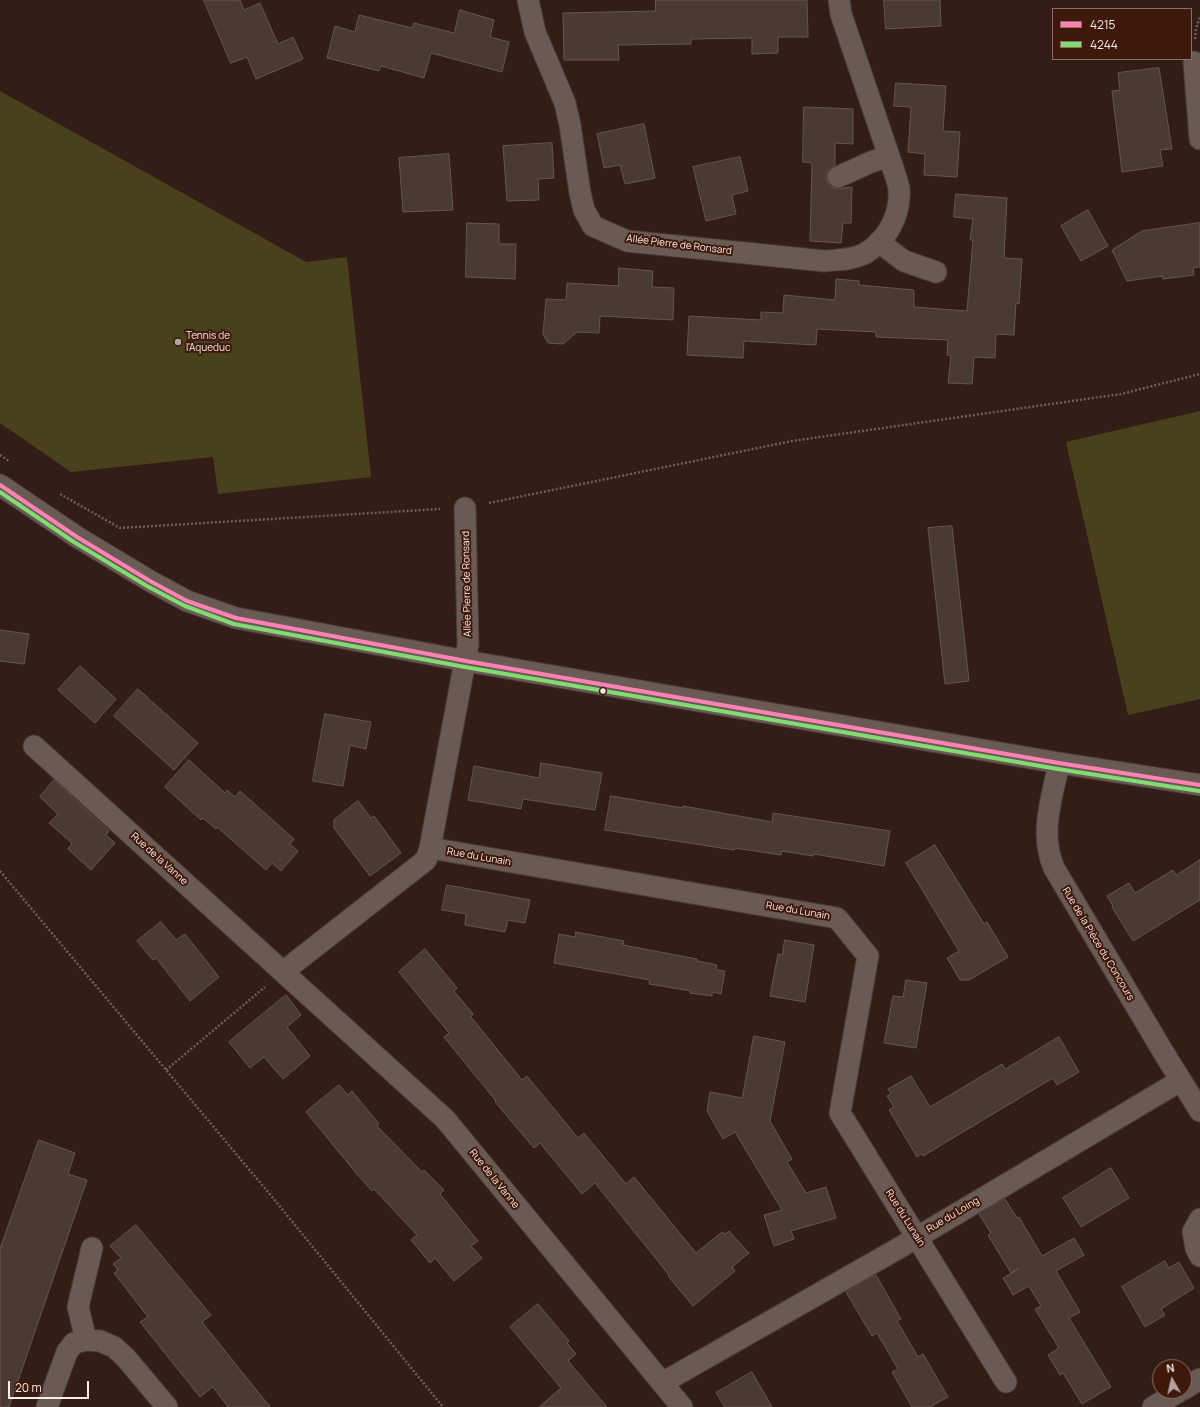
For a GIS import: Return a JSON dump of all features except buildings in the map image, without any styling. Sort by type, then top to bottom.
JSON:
[{"type":"street","name":"Allée Pierre de Ronsard","points":[[528,0],[535,32],[565,104],[570,125],[580,193],[584,210],[593,226],[627,241],[824,261],[845,260],[864,254],[879,242],[891,228],[898,209],[898,189],[889,156],[841,14],[838,0]]},
{"type":"street","points":[[1194,62],[1200,139]]},
{"type":"street","points":[[838,177],[871,162],[889,156]]},
{"type":"street","points":[[879,242],[904,261],[936,272]]},
{"type":"street","points":[[0,485],[77,537],[150,582],[187,601],[236,618],[466,661],[1059,763],[1200,785]]},
{"type":"street","name":"Allée Pierre de Ronsard","points":[[465,508],[468,645],[466,661]]},
{"type":"street","points":[[284,971],[426,860],[430,848],[466,661]]},
{"type":"street","name":"Rue de la Vanne","points":[[34,746],[284,971],[445,1119],[682,1407]]},
{"type":"street","name":"Rue de la Pièce du Concours","points":[[1059,763],[1047,825],[1049,858],[1180,1081],[1200,1111]]},
{"type":"street","name":"Rue du Lunain","points":[[430,848],[837,918],[868,956],[840,1113],[1006,1382]]},
{"type":"street","name":"Rue du Loing","points":[[662,1383],[916,1237],[1180,1081]]},
{"type":"street","points":[[1200,1219],[1193,1232],[1196,1248],[1200,1256]]},
{"type":"street","points":[[86,1340],[78,1307],[92,1248]]},
{"type":"street","points":[[47,1407],[67,1352],[74,1344],[86,1340],[100,1341],[114,1347],[126,1358],[166,1407]]},
{"type":"street","points":[[1153,1407],[1166,1399]]},
{"type":"path","points":[[59,493],[120,528],[465,508],[792,441],[1121,394],[1200,374]]},
{"type":"path","points":[[0,871],[273,1198],[443,1407]]},
{"type":"path","points":[[166,1070],[284,971]]},
{"type":"shaded area","name":"Tennis de l'Aqueduc","points":[[0,91],[306,262],[347,257],[371,477],[218,494],[213,457],[71,472],[0,423]]},
{"type":"shaded area","points":[[1200,411],[1200,699],[1128,715],[1066,442]]},
{"type":"transit line","name":"4215","points":[[0,485],[77,537],[150,581],[187,601],[236,618],[466,661],[1059,763],[1200,785]]},
{"type":"transit line","name":"4244","points":[[0,492],[74,542],[147,586],[185,606],[234,624],[465,667],[1058,769],[1199,791]]},
{"type":"place","name":"Tennis de l'Aqueduc","points":[[178,342]]}]
